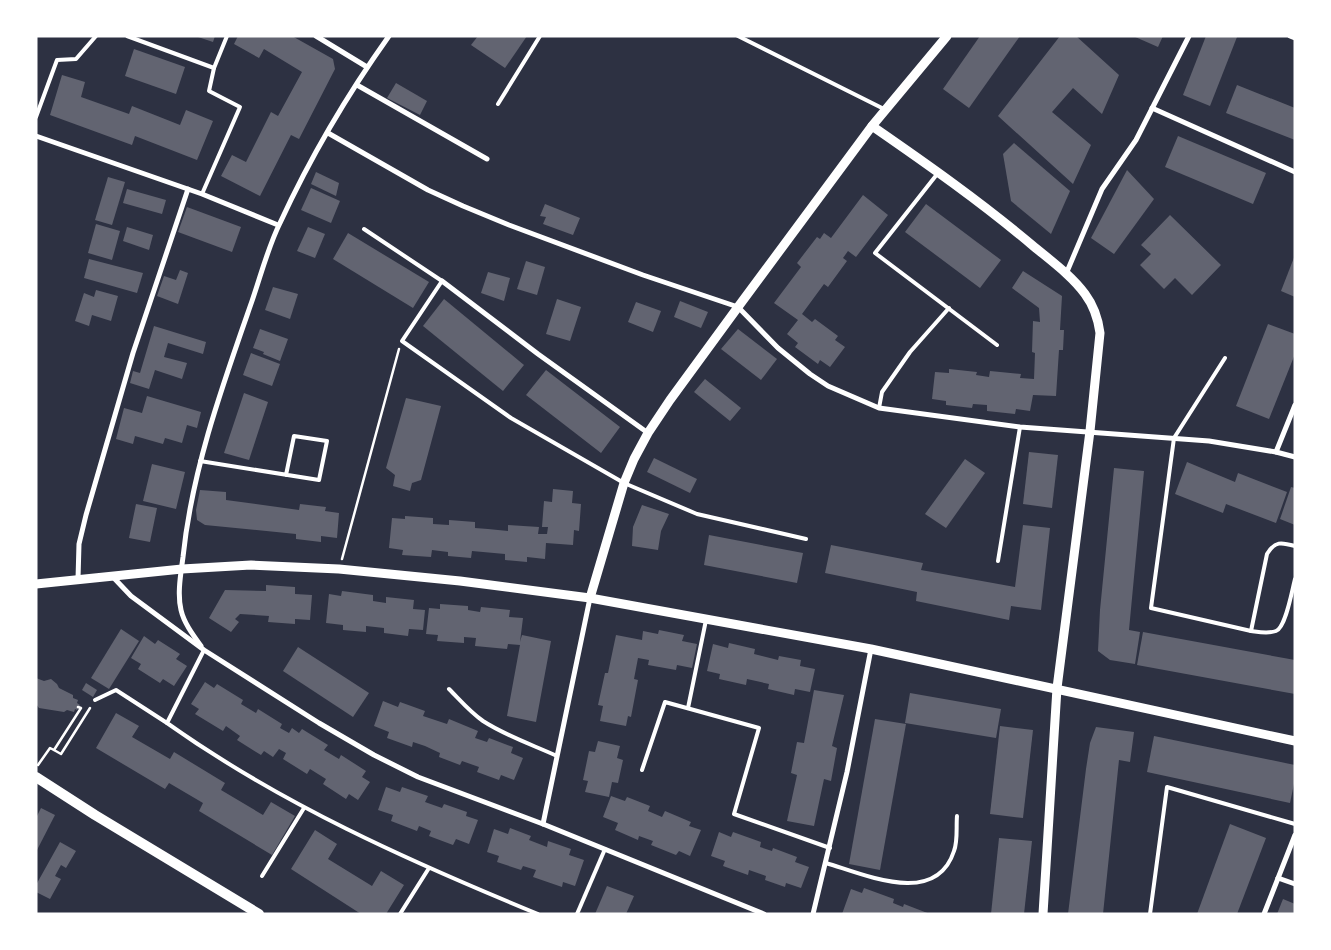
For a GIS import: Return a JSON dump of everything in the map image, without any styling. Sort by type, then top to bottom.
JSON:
[{"type":"main road","points":[[36,777],[259,914]]},
{"type":"street","points":[[316,36],[367,67]]},
{"type":"street","points":[[204,650],[190,630],[181,610],[180,594],[193,490],[200,461],[228,370],[278,225],[300,181],[367,67],[388,36]]},
{"type":"street","points":[[543,824],[590,598],[624,483],[634,459],[648,433],[670,400],[738,307],[872,126],[946,36]]},
{"type":"street","points":[[1066,274],[1102,190],[1136,140],[1188,36]]},
{"type":"street","points":[[1290,36],[1295,38]]},
{"type":"street","points":[[357,85],[487,159]]},
{"type":"street","points":[[1152,108],[1295,172]]},
{"type":"street","points":[[872,126],[938,172],[1017,232],[1066,274],[1085,294],[1093,306],[1098,320],[1100,333],[1090,431],[1057,688],[1043,914]]},
{"type":"street","points":[[328,133],[428,190],[509,226],[643,275],[738,307],[778,348],[810,374],[828,386],[879,408],[1020,427],[1209,441],[1295,457]]},
{"type":"street","points":[[36,136],[202,194],[278,225]]},
{"type":"street","points":[[78,579],[79,544],[86,515],[133,354],[188,189]]},
{"type":"street","points":[[442,281],[538,354],[648,433]]},
{"type":"street","points":[[1276,452],[1295,405]]},
{"type":"street","points":[[36,584],[182,569],[251,566],[339,569],[451,580],[590,598],[871,649],[1295,741]]},
{"type":"street","points":[[112,576],[131,596],[204,650],[286,703],[374,755],[418,777],[543,824],[764,914]]},
{"type":"street","points":[[813,914],[847,772],[871,649]]},
{"type":"street","points":[[1264,914],[1295,835]]},
{"type":"street","points":[[1278,878],[1295,884]]},
{"type":"lane","points":[[36,117],[57,60],[76,59],[96,36]]},
{"type":"lane","points":[[127,36],[214,68]]},
{"type":"lane","points":[[202,194],[240,107],[209,91],[214,68],[227,36]]},
{"type":"lane","points":[[498,104],[540,36]]},
{"type":"lane","points":[[738,36],[886,110]]},
{"type":"lane","points":[[938,172],[875,253],[997,345]]},
{"type":"lane","points":[[364,230],[442,281],[402,340],[511,418],[624,483],[697,514],[806,539]]},
{"type":"lane","points":[[879,408],[882,392],[910,352],[949,308]]},
{"type":"lane","points":[[1225,358],[1174,438],[1151,608],[1251,631],[1263,633],[1276,631],[1283,625],[1295,579]]},
{"type":"lane","points":[[998,562],[1020,427]]},
{"type":"lane","points":[[200,461],[286,475],[319,480],[326,441],[294,436],[286,475]]},
{"type":"lane","points":[[1251,631],[1267,554],[1272,546],[1278,544],[1295,546]]},
{"type":"lane","points":[[688,708],[706,618]]},
{"type":"lane","points":[[167,723],[204,650]]},
{"type":"lane","points":[[449,689],[469,710],[484,721],[558,756]]},
{"type":"lane","points":[[95,700],[116,690],[230,764],[304,808],[429,868],[538,914]]},
{"type":"lane","points":[[642,770],[666,702],[759,728],[734,814],[830,848]]},
{"type":"lane","points":[[1150,914],[1167,787],[1295,824]]},
{"type":"lane","points":[[262,876],[304,808]]},
{"type":"lane","points":[[826,864],[896,883],[919,883],[934,878],[947,868],[955,849],[957,816]]},
{"type":"lane","points":[[577,914],[605,849]]},
{"type":"lane","points":[[400,914],[429,868]]},
{"type":"path","points":[[339,569],[402,340]]},
{"type":"path","points":[[36,768],[50,748],[61,754],[95,700]]},
{"type":"path","points":[[54,750],[81,708],[78,707]]},
{"type":"building","points":[[195,36],[215,36],[213,42]]},
{"type":"building","points":[[238,36],[292,36],[333,59],[335,69],[299,139],[291,135],[260,196],[221,176],[232,155],[246,162],[271,112],[278,116],[302,72],[264,49],[259,58],[234,44]]},
{"type":"building","points":[[478,36],[527,36],[505,68],[471,45]]},
{"type":"building","points":[[980,36],[1020,36],[969,108],[943,89]]},
{"type":"building","points":[[1060,36],[1076,36],[1119,75],[1102,114],[1073,88],[1052,112],[1091,145],[1073,184],[998,116]]},
{"type":"building","points":[[1133,36],[1163,36],[1158,47]]},
{"type":"building","points":[[1206,36],[1237,37],[1210,106],[1183,95]]},
{"type":"building","points":[[134,49],[185,67],[176,94],[125,76]]},
{"type":"building","points":[[62,75],[85,82],[81,97],[129,114],[132,106],[180,125],[186,110],[213,121],[197,160],[135,136],[132,145],[50,115]]},
{"type":"building","points":[[396,83],[427,101],[420,115],[387,98]]},
{"type":"building","points":[[1237,85],[1295,108],[1295,140],[1226,113]]},
{"type":"building","points":[[1178,136],[1266,173],[1253,204],[1165,167]]},
{"type":"building","points":[[1014,143],[1070,191],[1051,234],[1011,201],[1003,154]]},
{"type":"building","points":[[1127,170],[1154,199],[1114,254],[1091,238]]},
{"type":"building","points":[[316,172],[339,183],[336,196],[311,184]]},
{"type":"building","points":[[108,177],[125,182],[112,225],[95,220]]},
{"type":"building","points":[[311,188],[340,201],[331,223],[301,210]]},
{"type":"building","points":[[127,189],[166,200],[162,214],[123,203]]},
{"type":"building","points":[[863,195],[888,215],[856,257],[848,251],[843,258],[847,261],[828,287],[824,284],[802,314],[812,322],[815,319],[838,336],[835,340],[845,347],[830,367],[820,360],[818,364],[795,347],[798,343],[787,334],[798,320],[774,303],[801,267],[797,263],[817,237],[820,239],[824,233],[831,238]]},
{"type":"building","points":[[545,204],[580,218],[573,235],[543,224],[546,217],[540,216]]},
{"type":"building","points":[[926,204],[1001,260],[980,288],[905,232]]},
{"type":"building","points":[[187,207],[241,227],[232,252],[178,232]]},
{"type":"building","points":[[1170,215],[1221,265],[1192,295],[1175,278],[1164,289],[1140,265],[1151,254],[1141,245]]},
{"type":"building","points":[[96,224],[120,231],[112,260],[88,253]]},
{"type":"building","points":[[127,227],[153,235],[149,250],[123,241]]},
{"type":"building","points":[[308,227],[325,234],[315,258],[297,251]]},
{"type":"building","points":[[348,233],[429,282],[413,308],[333,259]]},
{"type":"building","points":[[1295,255],[1295,297],[1281,291]]},
{"type":"building","points":[[89,259],[143,273],[137,293],[84,278]]},
{"type":"building","points":[[526,261],[545,267],[537,295],[517,289]]},
{"type":"building","points":[[180,270],[188,273],[178,304],[157,296],[164,276],[176,280]]},
{"type":"building","points":[[1023,271],[1062,296],[1060,330],[1064,330],[1063,350],[1059,350],[1056,396],[1033,395],[1030,411],[1016,409],[1015,414],[987,411],[987,405],[973,404],[972,408],[946,405],[946,401],[932,399],[935,372],[949,373],[949,369],[977,372],[976,375],[989,377],[990,371],[1021,374],[1020,378],[1034,379],[1035,353],[1032,352],[1033,321],[1040,322],[1039,308],[1012,288]]},
{"type":"building","points":[[488,272],[510,278],[504,301],[481,293]]},
{"type":"building","points":[[273,287],[298,294],[290,319],[265,310]]},
{"type":"building","points":[[96,290],[118,296],[111,321],[92,315],[89,326],[75,321],[84,293],[94,297]]},
{"type":"building","points":[[444,299],[524,365],[503,391],[423,326]]},
{"type":"building","points":[[557,299],[581,307],[570,341],[546,334]]},
{"type":"building","points":[[680,301],[708,312],[701,328],[674,317]]},
{"type":"building","points":[[636,302],[661,311],[653,332],[628,322]]},
{"type":"building","points":[[1268,324],[1295,334],[1295,354],[1269,419],[1236,406]]},
{"type":"building","points":[[154,326],[206,342],[203,354],[168,343],[164,357],[187,363],[182,379],[155,370],[149,389],[130,383],[133,371],[140,373]]},
{"type":"building","points":[[260,329],[288,339],[280,361],[253,348]]},
{"type":"building","points":[[738,329],[777,359],[761,380],[721,349]]},
{"type":"building","points":[[251,353],[280,364],[272,386],[243,375]]},
{"type":"building","points":[[546,370],[620,427],[601,453],[526,395]]},
{"type":"building","points":[[705,379],[741,408],[730,421],[694,392]]},
{"type":"building","points":[[244,393],[268,402],[249,460],[224,453]]},
{"type":"building","points":[[147,396],[201,412],[197,428],[187,425],[182,443],[165,438],[163,444],[135,436],[133,444],[116,439],[124,408],[142,413]]},
{"type":"building","points":[[406,398],[441,406],[421,480],[412,483],[410,491],[393,486],[395,475],[386,468]]},
{"type":"building","points":[[1029,452],[1058,455],[1052,508],[1023,504]]},
{"type":"building","points":[[654,458],[697,479],[690,493],[647,472]]},
{"type":"building","points":[[965,459],[985,473],[946,528],[925,514]]},
{"type":"building","points":[[1187,462],[1235,482],[1238,473],[1287,492],[1276,523],[1226,504],[1223,513],[1175,494]]},
{"type":"building","points":[[152,464],[185,472],[176,509],[143,501]]},
{"type":"building","points":[[1114,468],[1144,471],[1129,630],[1140,632],[1135,664],[1110,660],[1098,651],[1100,610]]},
{"type":"building","points":[[1291,487],[1295,488],[1295,525],[1280,519]]},
{"type":"building","points":[[553,489],[573,491],[572,503],[581,504],[579,531],[574,530],[573,545],[546,543],[545,559],[527,557],[527,562],[505,560],[505,554],[472,551],[471,558],[448,556],[448,552],[432,550],[431,557],[402,555],[403,550],[389,548],[392,518],[405,519],[405,516],[433,518],[433,524],[449,525],[449,520],[475,522],[475,528],[508,531],[508,525],[539,527],[538,534],[547,534],[548,527],[542,527],[544,501],[552,502]]},
{"type":"building","points":[[200,490],[226,492],[226,500],[299,510],[300,504],[326,507],[325,511],[339,513],[337,538],[321,536],[321,542],[296,539],[296,534],[205,525],[197,520],[196,510]]},
{"type":"building","points":[[136,504],[157,508],[150,542],[129,538]]},
{"type":"building","points":[[642,505],[669,514],[661,531],[658,550],[632,546],[633,527]]},
{"type":"building","points":[[1023,525],[1050,528],[1041,610],[1011,606],[1009,620],[916,601],[917,592],[825,573],[831,545],[923,563],[921,570],[1015,587]]},
{"type":"building","points":[[709,535],[803,553],[797,583],[704,565]]},
{"type":"building","points":[[266,585],[295,587],[295,594],[312,595],[310,620],[295,619],[295,624],[268,622],[269,616],[240,614],[235,619],[239,622],[231,632],[209,618],[225,590],[266,591]]},
{"type":"building","points":[[342,591],[373,595],[373,601],[386,603],[386,597],[414,600],[413,609],[425,610],[423,630],[409,629],[408,636],[384,633],[384,628],[366,626],[366,632],[343,630],[343,625],[326,623],[329,594],[341,596]]},
{"type":"building","points":[[440,604],[468,606],[468,610],[480,612],[481,607],[510,610],[509,617],[523,618],[520,642],[522,635],[551,641],[536,722],[507,716],[520,645],[508,644],[507,649],[475,646],[476,638],[464,637],[464,643],[437,641],[438,635],[426,634],[429,608],[440,609]]},
{"type":"building","points":[[121,629],[139,641],[109,689],[91,678]]},
{"type":"building","points":[[659,630],[684,635],[682,641],[697,644],[692,668],[677,665],[676,670],[648,665],[649,660],[638,658],[634,679],[638,680],[631,717],[628,716],[626,726],[600,721],[603,706],[598,705],[605,673],[608,673],[616,635],[642,640],[643,631],[658,634]]},
{"type":"building","points":[[1143,632],[1295,660],[1295,694],[1137,665]]},
{"type":"building","points":[[144,636],[155,644],[158,640],[180,654],[176,659],[187,666],[174,686],[163,679],[160,683],[138,669],[141,664],[131,658]]},
{"type":"building","points":[[729,643],[755,649],[754,654],[778,660],[779,656],[801,660],[800,666],[815,669],[810,692],[795,689],[794,695],[768,689],[769,684],[747,679],[746,685],[719,679],[720,674],[707,671],[713,644],[728,648]]},
{"type":"building","points":[[298,647],[369,693],[353,717],[283,671]]},
{"type":"building","points":[[36,678],[44,681],[51,679],[59,688],[73,695],[73,698],[78,700],[77,703],[80,705],[77,710],[75,709],[74,712],[67,710],[64,712],[39,708],[36,704]]},
{"type":"building","points":[[205,682],[214,688],[217,684],[243,700],[241,704],[256,713],[258,709],[282,724],[280,728],[289,733],[292,728],[299,733],[302,729],[328,745],[324,750],[339,759],[341,755],[366,771],[362,777],[370,782],[358,800],[349,794],[346,799],[323,784],[326,779],[310,769],[307,774],[283,759],[286,753],[279,749],[273,757],[264,751],[261,755],[237,740],[240,736],[226,726],[223,731],[195,714],[199,709],[191,704]]},
{"type":"building","points":[[86,683],[97,690],[93,697],[82,690]]},
{"type":"building","points":[[814,690],[844,695],[832,746],[837,748],[831,781],[824,779],[814,826],[787,821],[797,775],[791,773],[797,742],[804,743]]},
{"type":"building","points":[[910,693],[1001,709],[996,738],[905,723]]},
{"type":"building","points":[[383,701],[398,707],[400,702],[425,711],[423,716],[447,724],[449,719],[478,731],[475,738],[487,742],[489,738],[513,747],[511,753],[523,758],[514,780],[501,775],[499,780],[477,772],[479,767],[462,761],[460,765],[439,757],[440,753],[425,746],[413,742],[412,747],[387,738],[389,732],[374,726]]},
{"type":"building","points":[[116,713],[139,726],[132,737],[170,759],[174,752],[225,783],[221,790],[263,815],[271,802],[295,816],[272,855],[199,811],[203,803],[169,783],[165,789],[96,748]]},
{"type":"building","points":[[875,719],[906,724],[880,870],[849,864]]},
{"type":"building","points":[[1000,726],[1033,730],[1023,818],[990,814]]},
{"type":"building","points":[[1096,727],[1134,732],[1130,762],[1119,760],[1103,914],[1068,914],[1086,769],[1090,743]]},
{"type":"building","points":[[1154,736],[1295,765],[1295,779],[1290,803],[1147,772]]},
{"type":"building","points":[[598,741],[620,746],[617,758],[623,760],[618,783],[612,782],[609,797],[585,792],[588,781],[583,780],[589,751],[595,752]]},
{"type":"building","points":[[386,787],[400,792],[402,787],[428,796],[425,802],[442,808],[444,804],[467,812],[466,816],[478,820],[469,844],[456,839],[453,845],[429,836],[431,831],[419,826],[417,831],[391,821],[393,815],[378,810]]},
{"type":"building","points":[[611,796],[625,801],[627,797],[650,806],[648,811],[662,817],[665,811],[691,822],[689,826],[701,830],[690,856],[679,851],[676,855],[651,845],[653,841],[639,836],[638,840],[615,830],[618,823],[603,817]]},
{"type":"building","points":[[41,808],[55,815],[36,852],[36,818]]},
{"type":"building","points":[[1230,824],[1266,838],[1237,914],[1197,914]]},
{"type":"building","points":[[510,828],[531,836],[529,840],[547,847],[548,841],[571,849],[569,855],[584,860],[575,886],[563,882],[562,887],[533,877],[536,870],[523,866],[521,870],[497,862],[499,856],[487,852],[494,829],[508,834]]},
{"type":"building","points":[[315,830],[337,844],[328,859],[372,886],[381,871],[404,885],[386,914],[361,914],[291,869]]},
{"type":"building","points":[[719,832],[731,837],[733,832],[761,842],[760,847],[772,851],[773,848],[797,857],[795,862],[809,867],[801,888],[786,883],[785,887],[765,880],[766,876],[749,870],[748,875],[723,866],[725,861],[711,856]]},
{"type":"building","points":[[999,838],[1032,841],[1024,914],[991,914]]},
{"type":"building","points":[[60,842],[76,851],[66,868],[61,865],[55,876],[61,879],[50,899],[36,892],[36,885]]},
{"type":"building","points":[[607,886],[634,896],[626,914],[595,914]]},
{"type":"building","points":[[864,888],[894,899],[893,903],[903,907],[904,904],[930,914],[842,914],[851,889],[862,893]]},
{"type":"building","points":[[1283,899],[1295,904],[1295,914],[1277,914]]}]
